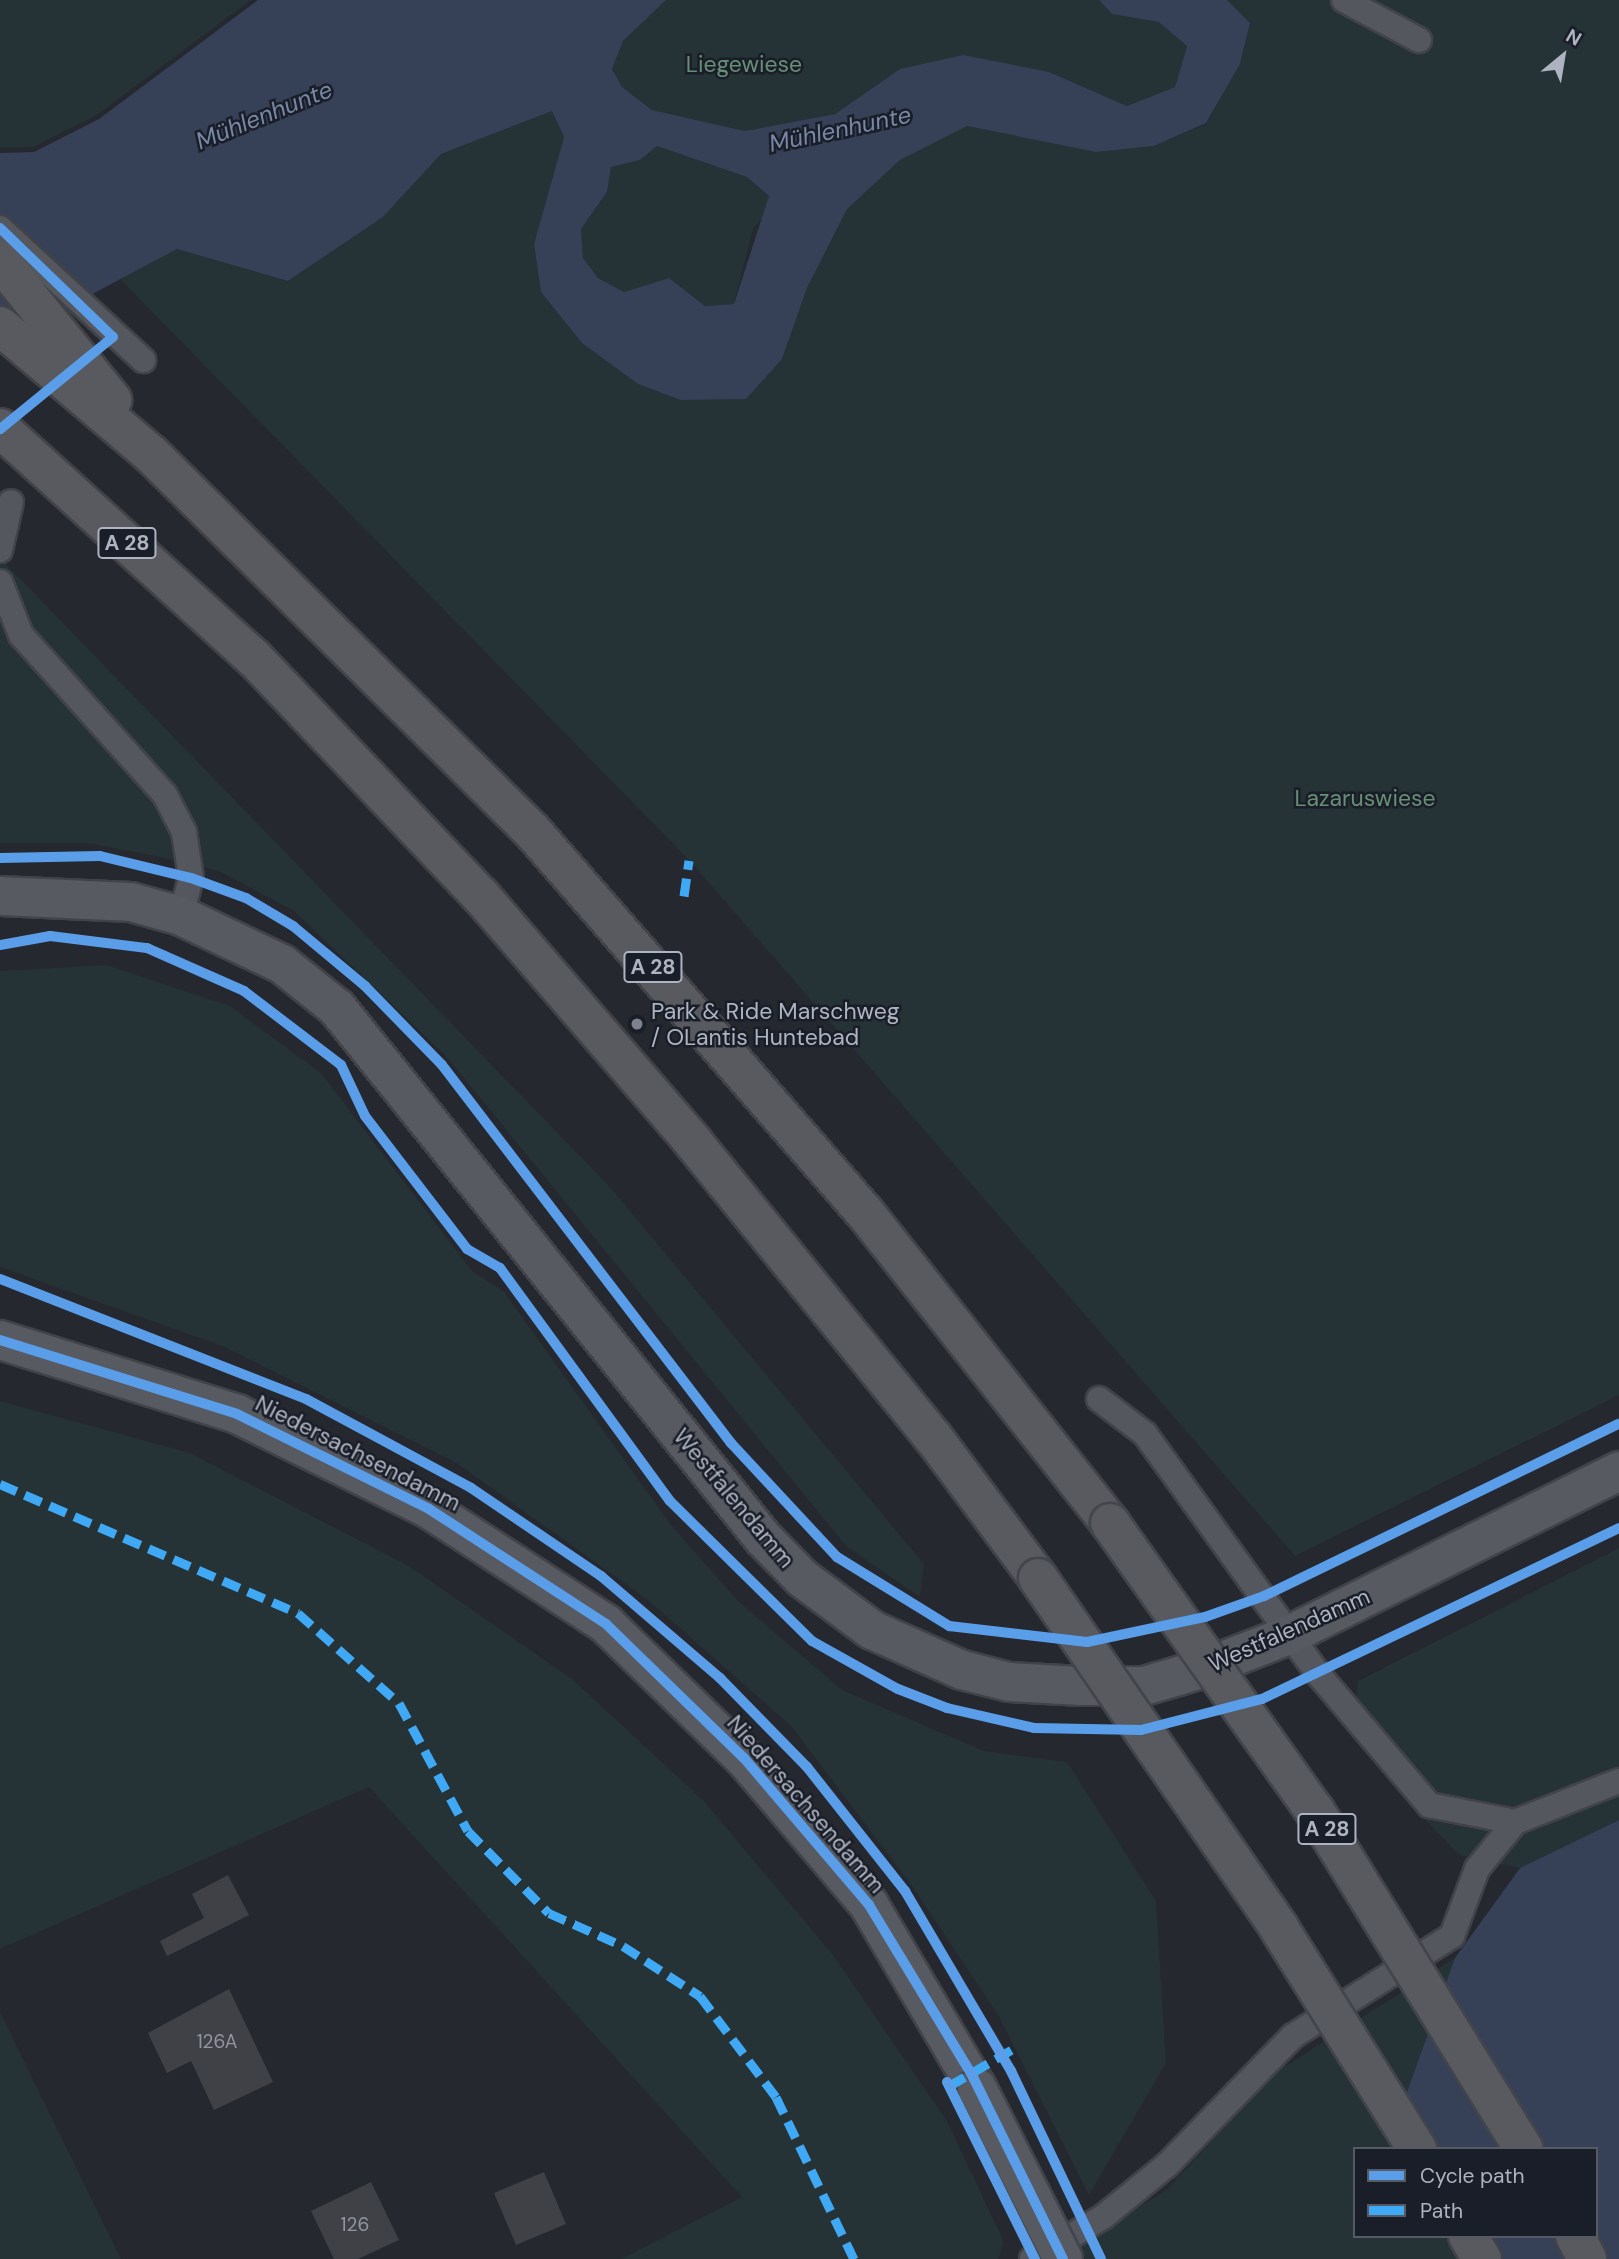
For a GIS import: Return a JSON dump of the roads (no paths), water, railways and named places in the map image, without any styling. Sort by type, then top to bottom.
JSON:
[{"type":"highway","points":[[0,261],[150,453]]},
{"type":"highway","name":"A 28","points":[[0,326],[150,453],[533,832],[866,1214],[1110,1522],[1220,1674],[1409,1954],[1523,2147]]},
{"type":"highway","name":"A 28","points":[[0,428],[254,658],[481,896],[693,1142],[933,1437],[1038,1578],[1279,1928],[1416,2147]]},
{"type":"highway","points":[[1469,2238],[1482,2259]]},
{"type":"highway","points":[[1576,2238],[1587,2259]]},
{"type":"street","name":"Westfalendamm","points":[[0,896],[131,902],[181,916],[282,964],[337,1009],[763,1538],[802,1578],[872,1630],[962,1670],[1009,1682],[1144,1686],[1289,1634],[1619,1471]]},
{"type":"street","name":"Niedersachsendamm","points":[[0,1340],[237,1414],[429,1509],[606,1624],[744,1758],[869,1905],[977,2088],[1063,2259]]},
{"type":"lane","points":[[1344,0],[1419,40]]},
{"type":"lane","points":[[0,228],[113,337],[143,360]]},
{"type":"lane","points":[[0,550],[11,502]]},
{"type":"lane","points":[[0,582],[21,635],[165,795],[184,832],[191,878],[181,916]]},
{"type":"lane","points":[[1100,1399],[1145,1434],[1289,1634],[1429,1805],[1515,1822]]},
{"type":"lane","points":[[1032,2259],[1103,2217],[1167,2165],[1293,2036],[1452,1936],[1477,1869],[1515,1822],[1619,1781]]},
{"type":"water","name":"Mühlenhunte","points":[[258,0],[666,0],[623,41],[612,69],[622,87],[652,110],[745,131],[835,114],[900,69],[963,55],[1049,72],[1127,106],[1175,87],[1187,46],[1159,22],[1112,14],[1099,0],[1227,0],[1250,23],[1240,64],[1206,123],[1154,146],[1096,152],[967,126],[900,160],[847,209],[807,288],[782,359],[746,399],[681,400],[638,384],[582,343],[541,292],[534,244],[564,137],[552,111],[441,154],[383,217],[288,281],[177,249],[0,343],[0,153],[34,152],[99,119]],"holes":[[[657,146],[747,177],[769,196],[734,304],[705,306],[669,278],[624,292],[598,278],[583,258],[581,229],[607,192],[611,167],[640,160]]]},
{"type":"water","points":[[1619,1820],[1619,2259],[1481,2259],[1476,2238],[1598,2238],[1598,2147],[1434,2147],[1407,2092],[1455,1958],[1520,1868]]},
{"type":"place","name":"Park & Ride Marschweg / OLantis Huntebad","points":[[637,1024]]},
{"type":"park label","name":"Liegewiese","points":[[744,64]]},
{"type":"park label","name":"Lazaruswiese","points":[[1365,798]]}]
